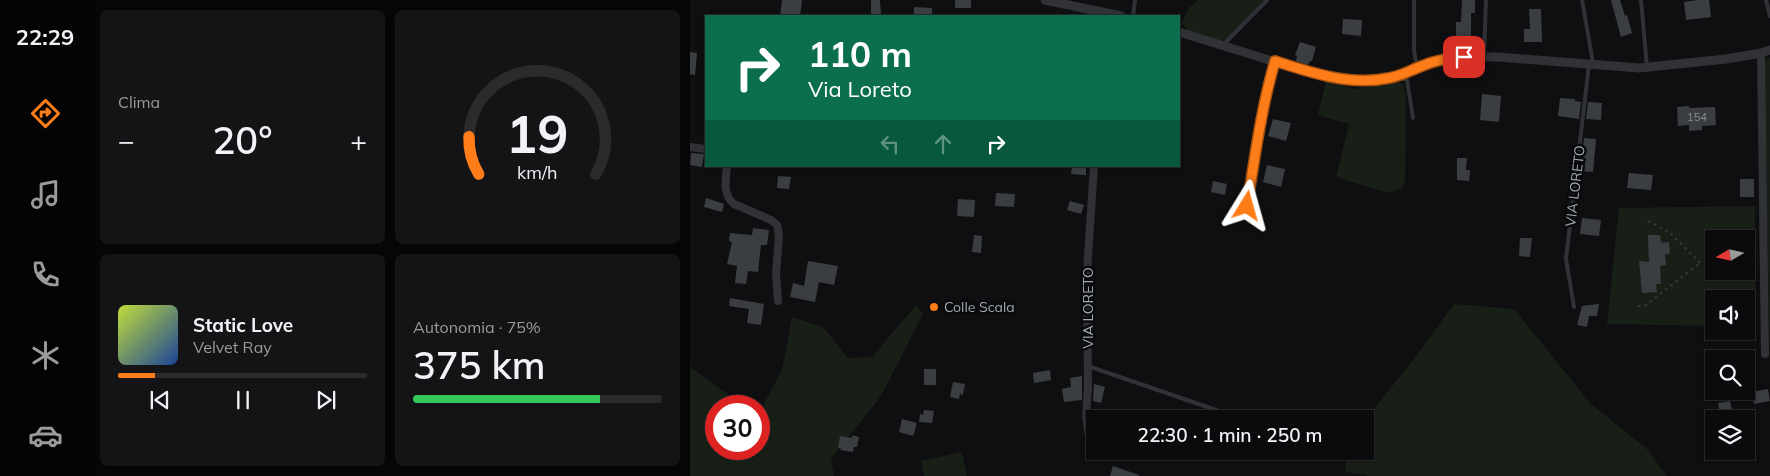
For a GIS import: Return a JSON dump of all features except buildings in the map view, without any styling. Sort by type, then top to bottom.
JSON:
[{"type":"street","points":[[1045,0],[1073,4],[1111,15]]},
{"type":"street","points":[[1180,32],[1311,73],[1349,80],[1373,80],[1396,76],[1431,62],[1456,58],[1484,57],[1647,67],[1726,59],[1767,51],[1765,354]]},
{"type":"street","points":[[1247,206],[1259,128],[1267,88],[1275,61]]},
{"type":"street","points":[[690,147],[705,149]]},
{"type":"street","points":[[727,167],[726,192],[729,199],[734,204],[771,220],[779,230],[776,274],[778,301]]},
{"type":"street","name":"VIA LORETO","points":[[1087,410],[1088,264],[1094,167]]},
{"type":"lane","points":[[1133,15],[1135,0]]},
{"type":"lane","points":[[1223,45],[1268,0]]},
{"type":"lane","points":[[1414,0],[1414,45],[1417,68]]},
{"type":"lane","points":[[1484,57],[1486,0]]},
{"type":"lane","name":"VIA LORETO","points":[[1574,307],[1566,259],[1591,65],[1582,0]]},
{"type":"lane","points":[[1641,0],[1647,67]]},
{"type":"lane","points":[[1766,0],[1770,16]]},
{"type":"lane","points":[[1396,76],[1407,80],[1413,118]]},
{"type":"lane","points":[[1087,366],[1216,410]]},
{"type":"path","points":[[1648,221],[1669,232],[1700,263],[1705,263]]},
{"type":"path","points":[[1638,306],[1646,305],[1700,263]]},
{"type":"shaded area","points":[[1198,0],[1264,0],[1236,30],[1221,41],[1193,33],[1182,22],[1189,8]]},
{"type":"shaded area","points":[[1770,58],[1770,354],[1764,70],[1766,59]]},
{"type":"shaded area","points":[[1397,81],[1403,84],[1406,96],[1405,183],[1396,191],[1386,192],[1336,177],[1349,124],[1318,115],[1326,82],[1357,89]]},
{"type":"shaded area","points":[[1755,206],[1755,230],[1705,230],[1705,280],[1755,280],[1755,290],[1705,290],[1705,326],[1607,324],[1619,208]]},
{"type":"shaded area","points":[[1454,304],[1514,309],[1591,404],[1647,449],[1667,476],[1370,476],[1345,472],[1346,460],[1374,460],[1373,410]]},
{"type":"shaded area","points":[[916,305],[923,314],[881,396],[831,459],[834,476],[690,476],[690,367],[729,395],[705,395],[705,460],[770,460],[769,395],[782,370],[792,317],[823,327],[848,358],[872,357]]},
{"type":"shaded area","points":[[962,452],[967,476],[924,476],[921,461]]},
{"type":"place","name":"Colle Scala","points":[[934,307]]},
{"type":"route","points":[[1247,206],[1259,128],[1267,88],[1275,61],[1311,73],[1362,81],[1389,78],[1404,74],[1431,62],[1464,57]]}]
